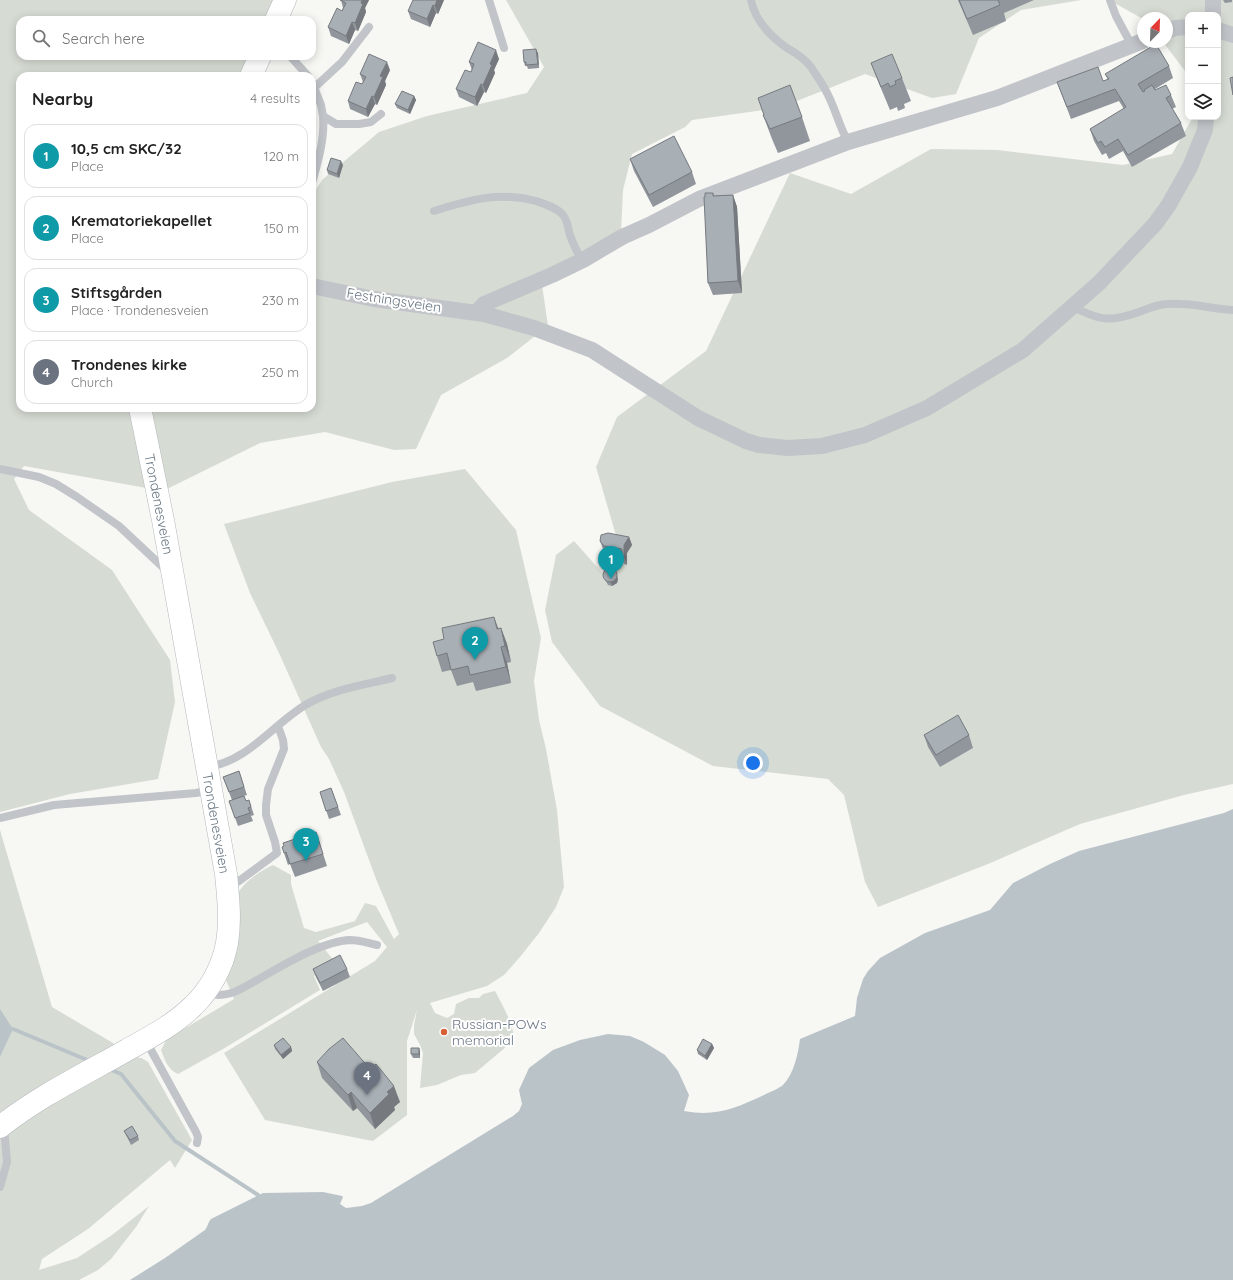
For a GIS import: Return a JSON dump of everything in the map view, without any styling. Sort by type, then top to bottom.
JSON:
[{"type":"main road","points":[[278,16],[285,0]]},
{"type":"main road","points":[[253,72],[258,60]]},
{"type":"main road","name":"Trondenesveien","points":[[2,1126],[28,1106],[145,1040],[182,1016],[194,1006],[205,992],[218,971],[227,944],[229,916],[227,888],[174,577],[141,412]]},
{"type":"street","points":[[1213,0],[1213,12]]},
{"type":"street","points":[[1173,29],[1185,27]]},
{"type":"street","points":[[1221,31],[1233,35]]},
{"type":"street","points":[[476,313],[484,304],[583,260],[622,237],[699,199],[848,142],[997,98],[1137,44]]},
{"type":"street","name":"Festningsveien","points":[[316,287],[374,299],[476,313],[501,318],[534,328],[592,350],[698,418],[746,441],[759,445],[802,448],[822,446],[866,435],[927,408],[1024,350],[1099,283],[1155,224],[1168,206],[1190,167],[1201,142],[1205,130],[1206,120]]},
{"type":"lane","points":[[489,0],[504,48]]},
{"type":"lane","points":[[751,0],[754,13],[764,28],[810,66],[826,91],[840,127],[848,142]]},
{"type":"lane","points":[[1110,0],[1116,16],[1137,44]]},
{"type":"lane","points":[[316,83],[342,62],[369,27]]},
{"type":"lane","points":[[294,60],[304,72]]},
{"type":"lane","points":[[316,92],[321,105],[323,116],[323,131],[316,169]]},
{"type":"lane","points":[[323,116],[336,124],[359,124],[371,122],[381,114]]},
{"type":"lane","points":[[434,211],[468,201],[501,196],[524,198],[540,202],[551,206],[564,216],[574,244],[583,260]]},
{"type":"lane","points":[[1072,306],[1093,317],[1109,320],[1130,315],[1154,306],[1169,304],[1186,304],[1233,310]]},
{"type":"lane","points":[[0,469],[39,477],[56,484],[77,497],[119,526],[174,577]]},
{"type":"lane","points":[[206,767],[223,764],[233,759],[307,704],[328,693],[392,678]]},
{"type":"lane","points":[[227,888],[277,853],[266,815],[266,805],[268,789],[284,748],[278,726]]},
{"type":"lane","points":[[0,818],[54,805],[196,793],[211,790]]},
{"type":"lane","points":[[205,992],[217,996],[245,988],[293,961],[330,945],[349,940],[377,945]]},
{"type":"lane","points":[[145,1040],[196,1132],[198,1137],[196,1143]]},
{"type":"lane","points":[[0,1188],[7,1162],[6,1139],[2,1126]]},
{"type":"shaded area","points":[[0,0],[278,0],[272,16],[16,16],[16,60],[253,60],[248,72],[16,72],[16,412],[316,412],[316,189],[323,179],[379,132],[427,116],[527,93],[544,67],[506,0],[1081,0],[1021,10],[979,38],[956,94],[932,98],[865,74],[779,108],[692,120],[685,127],[632,154],[623,190],[621,233],[541,278],[548,326],[507,358],[441,395],[416,449],[394,450],[325,432],[260,443],[163,491],[24,466],[14,479],[29,510],[112,570],[170,660],[175,702],[158,779],[70,794],[0,812]]},
{"type":"shaded area","points":[[1109,0],[1233,0],[1233,784],[1184,795],[1080,824],[988,864],[878,907],[865,882],[844,795],[828,779],[713,766],[600,706],[552,642],[545,610],[556,555],[574,541],[607,578],[622,556],[596,467],[617,417],[706,351],[790,173],[851,194],[931,149],[997,150],[1123,165],[1172,154],[1191,120],[1221,120],[1221,12],[1185,12],[1185,71],[1168,48],[1173,48],[1173,12],[1137,12],[1137,16]]},
{"type":"shaded area","points":[[465,469],[516,530],[541,638],[534,681],[539,720],[557,810],[564,887],[556,907],[539,933],[504,975],[487,986],[430,1003],[435,1013],[447,1018],[454,1014],[456,1004],[469,998],[479,998],[483,994],[495,991],[510,1021],[514,1040],[475,1073],[461,1075],[437,1085],[420,1088],[423,1053],[414,1034],[417,1010],[407,1041],[407,1115],[373,1141],[265,1120],[224,1053],[375,961],[387,947],[367,922],[318,941],[335,962],[314,976],[320,990],[223,1049],[178,1074],[171,1070],[165,1061],[161,1050],[167,1039],[234,999],[226,980],[232,965],[236,897],[242,887],[263,870],[273,865],[291,875],[291,884],[304,928],[316,932],[355,921],[365,903],[376,906],[394,939],[399,934],[376,879],[344,792],[329,759],[321,747],[279,653],[250,593],[224,524],[392,482]]},
{"type":"shaded area","points":[[1233,809],[1233,1280],[130,1280],[205,1230],[211,1219],[263,1193],[323,1192],[342,1196],[343,1197],[340,1204],[346,1208],[371,1203],[513,1116],[519,1111],[522,1104],[519,1090],[529,1068],[553,1050],[580,1040],[608,1034],[630,1036],[644,1042],[665,1055],[678,1071],[689,1095],[684,1111],[695,1113],[716,1112],[744,1104],[783,1085],[793,1070],[800,1039],[855,1016],[857,998],[863,979],[880,958],[925,933],[990,910],[1013,883],[1079,851],[1224,813]]},
{"type":"shaded area","points":[[0,830],[52,1007],[113,1043],[125,1062],[132,1059],[142,1058],[148,1062],[192,1140],[175,1168],[170,1160],[88,1229],[42,1259],[39,1270],[77,1258],[112,1235],[149,1206],[136,1227],[111,1259],[98,1270],[79,1280],[0,1280]]},
{"type":"shaded area","points":[[0,1009],[13,1029],[0,1057]]},
{"type":"building","points":[[340,0],[362,0],[361,3],[363,4],[355,23],[352,22],[346,36],[328,27],[337,8],[342,11],[346,3]]},
{"type":"building","points":[[413,0],[437,0],[435,6],[433,5],[427,19],[408,11]]},
{"type":"building","points":[[959,0],[998,0],[1000,5],[967,19]]},
{"type":"building","points":[[478,42],[496,50],[490,64],[492,65],[483,85],[481,84],[475,97],[456,89],[465,70],[471,72],[474,64],[469,62]]},
{"type":"building","points":[[1149,48],[1158,48],[1169,66],[1138,84],[1143,92],[1152,85],[1155,90],[1166,85],[1171,95],[1166,98],[1181,123],[1128,155],[1118,139],[1105,147],[1101,141],[1098,143],[1090,129],[1126,107],[1115,89],[1067,107],[1057,82],[1098,67],[1103,81],[1109,79],[1105,74]]},
{"type":"building","points":[[536,49],[538,64],[526,65],[526,62],[524,62],[523,50]]},
{"type":"building","points":[[369,54],[387,62],[380,76],[383,77],[374,97],[372,96],[366,109],[348,101],[356,82],[362,84],[366,77],[360,74]]},
{"type":"building","points":[[892,54],[902,78],[895,81],[896,84],[890,87],[888,83],[881,87],[871,63]]},
{"type":"building","points":[[1233,77],[1233,95],[1230,78]]},
{"type":"building","points":[[790,85],[802,117],[770,129],[763,115],[758,98]]},
{"type":"building","points":[[402,91],[414,96],[408,110],[395,104]]},
{"type":"building","points":[[674,136],[692,172],[649,195],[630,159]]},
{"type":"building","points":[[331,158],[341,161],[337,174],[327,170]]},
{"type":"building","points":[[705,193],[713,193],[713,196],[733,195],[738,281],[708,283]]},
{"type":"building","points":[[608,533],[629,537],[624,545],[624,557],[622,556],[622,549],[604,546],[600,541],[601,535]]},
{"type":"building","points":[[610,568],[615,570],[617,575],[615,580],[610,582],[605,580],[603,575],[605,570]]},
{"type":"building","points":[[494,617],[497,629],[501,628],[505,646],[501,647],[506,667],[470,675],[468,666],[451,670],[447,653],[437,656],[433,642],[444,639],[442,628]]},
{"type":"building","points":[[958,715],[969,735],[936,755],[924,735]]},
{"type":"building","points":[[239,771],[244,787],[229,792],[223,777]]},
{"type":"building","points":[[331,788],[338,807],[326,811],[320,792]]},
{"type":"building","points":[[244,796],[246,801],[249,800],[251,807],[248,808],[250,813],[235,818],[229,801]]},
{"type":"building","points":[[308,830],[309,835],[316,832],[323,854],[290,864],[286,852],[284,853],[282,847],[284,846],[283,843],[304,836],[302,832]]},
{"type":"building","points":[[340,955],[347,969],[320,983],[313,969]]},
{"type":"building","points":[[283,1038],[291,1047],[281,1055],[274,1045]]},
{"type":"building","points":[[343,1038],[370,1069],[376,1064],[394,1086],[387,1092],[389,1094],[370,1113],[351,1092],[348,1095],[317,1062],[329,1049]]},
{"type":"building","points":[[703,1039],[712,1044],[705,1056],[697,1050]]},
{"type":"building","points":[[411,1048],[419,1048],[419,1054],[411,1054]]},
{"type":"building","points":[[132,1126],[138,1136],[130,1140],[124,1131]]},
{"type":"waterway","points":[[13,1029],[92,1062]]},
{"type":"waterway","points":[[109,1069],[121,1074],[175,1141],[258,1195]]},
{"type":"place","name":"10,5 cm SKC/32","points":[[611,579]]},
{"type":"place","name":"Krematoriekapellet","points":[[475,660]]},
{"type":"place","name":"Stiftsgården","points":[[306,861]]},
{"type":"place","name":"Russian-POWs memorial","points":[[444,1032]]},
{"type":"place","name":"Trondenes kirke","points":[[367,1095]]}]
